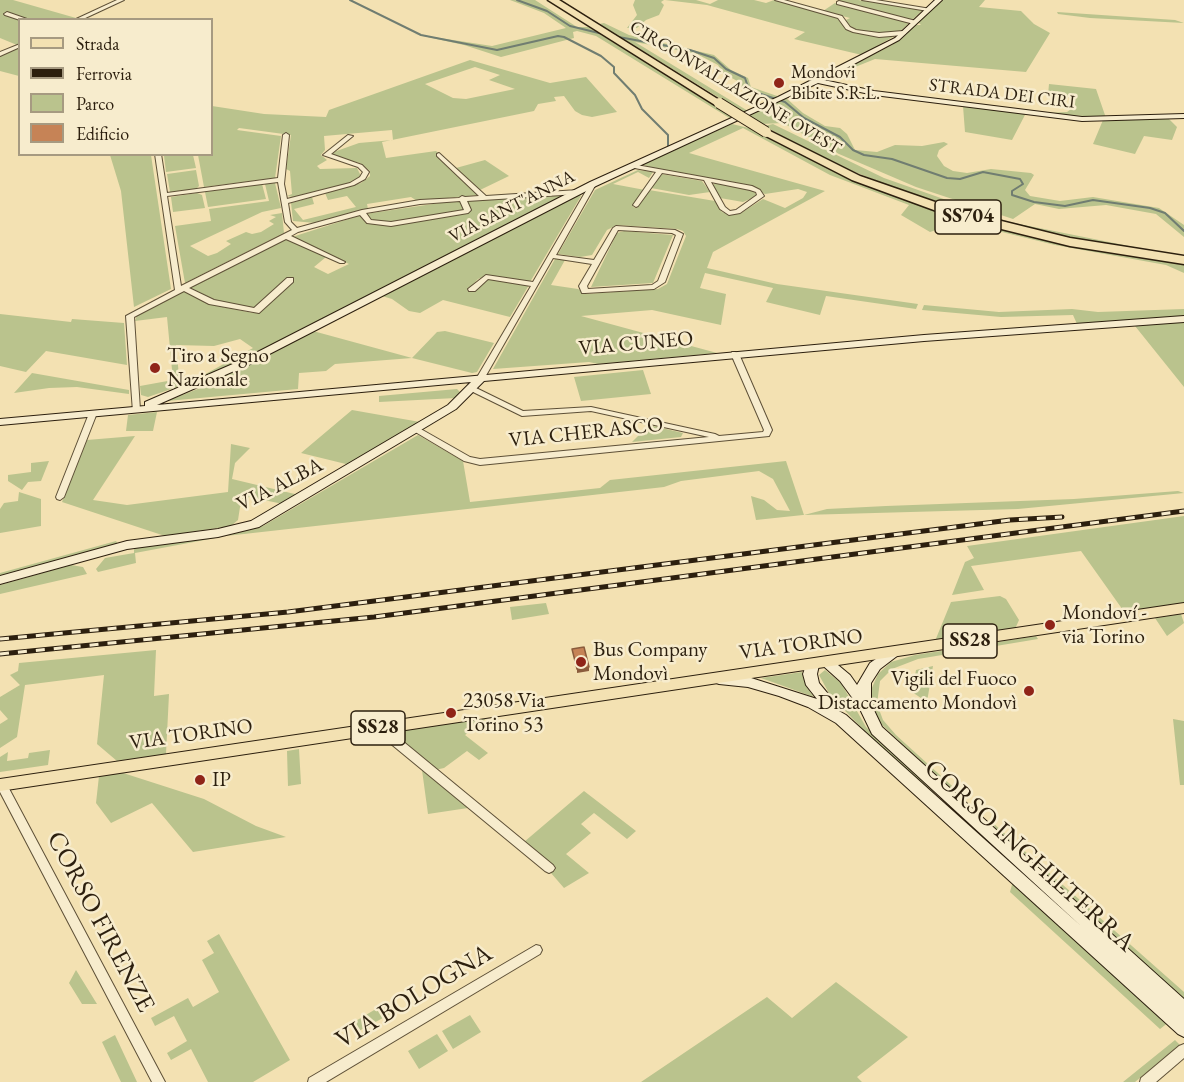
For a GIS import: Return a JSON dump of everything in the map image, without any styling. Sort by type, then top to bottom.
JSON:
[{"type":"highway","name":"CIRCONVALLAZIONE OVEST","points":[[553,0],[766,132],[848,175],[941,209],[1070,242],[1184,260]]},
{"type":"main road","name":"VIA TORINO","points":[[1,784],[1184,608]]},
{"type":"street","points":[[80,18],[121,0]]},
{"type":"street","points":[[778,0],[840,16],[848,28],[855,32],[876,35],[903,33]]},
{"type":"street","points":[[865,0],[928,9]]},
{"type":"street","name":"VIA SANT'ANNA","points":[[136,410],[246,362],[593,184],[818,81],[887,45],[939,0]]},
{"type":"street","points":[[839,3],[914,22]]},
{"type":"street","points":[[7,14],[19,18]]},
{"type":"street","points":[[0,54],[18,46]]},
{"type":"street","name":"STRADA DEI CIRI","points":[[818,81],[874,93],[1085,119],[1184,116]]},
{"type":"street","points":[[286,135],[280,180],[288,222],[296,231]]},
{"type":"street","points":[[284,202],[352,184],[363,178],[366,172],[360,166],[326,155],[350,136]]},
{"type":"street","points":[[439,155],[484,197]]},
{"type":"street","points":[[158,156],[181,289]]},
{"type":"street","points":[[631,166],[706,179],[752,188],[761,196],[738,212],[727,212],[706,179]]},
{"type":"street","points":[[636,205],[660,171]]},
{"type":"street","points":[[164,195],[280,180]]},
{"type":"street","points":[[593,184],[476,383],[522,414],[591,409],[723,438]]},
{"type":"street","points":[[136,410],[129,318],[137,310],[296,231],[362,212],[462,198],[578,192]]},
{"type":"street","points":[[362,212],[368,221],[391,224],[466,212],[468,210],[462,198]]},
{"type":"street","points":[[617,228],[673,231],[681,234],[662,280],[657,286],[585,291],[583,286],[596,261],[612,231],[617,228]]},
{"type":"street","points":[[286,236],[342,262]]},
{"type":"street","points":[[551,256],[596,261]]},
{"type":"street","points":[[472,289],[486,277],[534,284]]},
{"type":"street","points":[[181,289],[212,302],[256,311],[290,280]]},
{"type":"street","name":"VIA CUNEO","points":[[0,422],[476,383],[735,354],[1184,319]]},
{"type":"street","name":"VIA CHERASCO","points":[[416,430],[467,459],[480,462],[767,432],[735,354]]},
{"type":"street","name":"VIA ALBA","points":[[0,580],[127,545],[218,533],[255,524],[416,430],[453,406],[476,383]]},
{"type":"street","points":[[60,497],[93,413]]},
{"type":"street","points":[[864,704],[867,677],[875,666],[892,653]]},
{"type":"street","name":"CORSO INGHILTERRA","points":[[1184,1010],[971,827],[841,718],[813,685],[819,664],[845,678],[864,704],[871,722],[884,739],[971,827],[1184,1029]]},
{"type":"street","name":"CORSO INGHILTERRA","points":[[709,679],[764,686],[813,703],[841,718]]},
{"type":"street","points":[[388,727],[388,736],[549,868]]},
{"type":"street","name":"CORSO FIRENZE","points":[[1,784],[159,1082]]},
{"type":"street","name":"VIA BOLOGNA","points":[[314,1082],[537,950]]},
{"type":"street","points":[[1146,1082],[1184,1050]]},
{"type":"green space","points":[[0,0],[13,0],[76,18],[18,18],[18,44],[0,38]]},
{"type":"green space","points":[[510,0],[535,0],[577,27],[588,27],[735,117],[731,119],[596,36],[577,31],[573,32],[574,38],[501,57],[464,45],[414,34],[492,46],[566,28],[544,13]]},
{"type":"green space","points":[[635,0],[664,0],[661,2],[664,5],[659,15],[646,20],[637,28],[627,28],[637,15],[633,5]]},
{"type":"green space","points":[[665,0],[696,0],[710,4],[718,0],[754,0],[766,3],[774,0],[837,17],[845,28],[855,33],[877,36],[898,34],[862,55],[794,39],[805,32],[707,5]]},
{"type":"green space","points":[[858,0],[923,10],[912,20],[838,2]]},
{"type":"green space","points":[[943,0],[985,0],[979,7],[1021,11],[1034,24],[1050,33],[1026,72],[875,59],[823,80],[892,45],[915,25],[921,25],[918,22]]},
{"type":"green space","points":[[835,3],[910,22],[901,31],[885,33],[859,31],[848,25],[846,20],[850,18],[823,11]]},
{"type":"green space","points":[[1057,12],[1175,20],[1184,23],[1090,18]]},
{"type":"green space","points":[[604,23],[629,35],[714,55],[731,70],[748,78],[751,87],[780,97],[773,100],[746,91],[739,86],[739,82],[723,73],[718,65],[697,54],[635,42],[748,111],[744,113],[599,24]]},
{"type":"green space","points":[[18,47],[18,76],[0,71],[0,56]]},
{"type":"green space","points":[[470,60],[550,83],[586,77],[617,112],[592,117],[582,115],[575,111],[564,96],[554,97],[556,101],[538,104],[534,111],[393,140],[392,130],[324,136],[325,150],[321,155],[327,160],[317,166],[320,169],[357,168],[361,176],[352,182],[293,197],[287,196],[292,194],[290,171],[286,169],[291,135],[239,128],[237,130],[281,136],[275,178],[204,187],[198,156],[213,156],[213,106],[264,114],[326,117],[329,110]],"holes":[[[475,67],[500,75],[489,80],[515,89],[466,99],[453,98],[425,84]]]},
{"type":"green space","points":[[1049,84],[1096,89],[1106,118],[1046,113],[1067,112],[1074,107],[1074,98],[1048,95]]},
{"type":"green space","points":[[786,98],[803,113],[825,126],[840,128],[847,134],[855,150],[877,152],[895,145],[922,146],[944,142],[948,144],[939,150],[937,156],[944,166],[953,171],[967,173],[991,169],[1031,173],[1034,175],[1025,190],[1030,196],[1060,201],[1093,197],[1159,208],[1184,225],[1184,237],[1156,214],[1106,205],[1059,209],[1035,204],[1013,219],[916,187],[839,154],[783,123],[761,124],[748,116]]},
{"type":"green space","points":[[963,106],[1026,113],[1012,140],[965,132]]},
{"type":"green space","points":[[1168,118],[1177,127],[1172,140],[1144,136],[1135,154],[1093,144],[1103,120]]},
{"type":"green space","points":[[732,124],[753,129],[840,175],[922,206],[1045,240],[1184,263],[1184,273],[1166,265],[1055,245],[961,222],[930,232],[901,215],[909,205],[830,175],[743,128],[689,153],[825,191],[713,252],[707,268],[777,284],[918,304],[916,309],[826,296],[820,315],[766,302],[773,288],[705,273],[700,288],[726,294],[721,325],[652,310],[581,316],[717,353],[598,364],[589,362],[493,369],[555,259],[565,260],[551,285],[578,289],[586,294],[658,289],[667,284],[686,236],[683,231],[677,229],[617,225],[607,230],[592,255],[580,257],[558,254],[595,190],[638,170],[653,172],[649,178],[638,172],[613,184],[645,190],[633,207],[637,208],[649,190],[715,201],[722,212],[732,215],[741,213],[763,199],[785,208],[803,198],[807,192],[798,189],[765,194],[749,185],[642,164]]},
{"type":"green space","points":[[773,124],[884,178],[1009,222],[1184,257],[1044,233],[936,204],[832,163],[764,126]]},
{"type":"green space","points":[[391,140],[382,142],[386,158],[436,151],[440,154],[436,155],[479,195],[417,201],[411,197],[367,204],[368,209],[315,223],[293,221],[291,203],[312,197],[314,204],[294,209],[303,220],[356,207],[347,196],[328,200],[325,193],[361,183],[370,176],[370,171],[360,163],[332,156],[331,153],[359,143]]},
{"type":"green space","points":[[110,156],[151,156],[171,289],[134,307],[121,191]]},
{"type":"green space","points":[[164,156],[193,156],[196,168],[166,172]]},
{"type":"green space","points":[[485,160],[509,176],[480,190],[456,168]]},
{"type":"green space","points":[[196,170],[199,186],[196,189],[170,192],[167,174]]},
{"type":"green space","points":[[661,174],[702,181],[710,192],[689,195],[651,188]]},
{"type":"green space","points":[[275,183],[281,208],[262,212],[190,246],[208,256],[217,253],[231,244],[226,241],[246,232],[252,234],[261,232],[274,224],[269,221],[276,217],[270,215],[282,213],[284,233],[185,283],[175,226],[211,221],[209,209],[269,201],[265,184]]},
{"type":"green space","points":[[715,183],[754,191],[757,196],[743,202],[720,198],[713,185]]},
{"type":"green space","points":[[262,184],[266,199],[208,207],[205,192]]},
{"type":"green space","points":[[197,193],[202,195],[205,208],[173,212],[171,197]]},
{"type":"green space","points":[[579,194],[581,196],[530,282],[486,276],[478,279],[470,288],[488,278],[529,285],[510,317],[443,300],[420,313],[409,311],[392,299],[382,296]]},
{"type":"green space","points":[[562,196],[247,358],[189,383],[253,348],[240,339],[214,346],[176,345],[180,386],[148,397],[141,395],[140,386],[173,380],[167,317],[135,321],[137,315],[184,291],[208,304],[253,313],[261,311],[293,281],[255,309],[217,301],[190,288],[287,239],[326,257],[314,267],[328,274],[349,264],[292,237],[361,215],[368,223],[388,226],[467,213],[470,210],[465,199]]},
{"type":"green space","points":[[460,200],[466,210],[385,224],[370,221],[365,214]]},
{"type":"green space","points":[[624,231],[673,235],[653,283],[591,287],[617,233]]},
{"type":"green space","points":[[924,305],[999,312],[1072,309],[1098,312],[1184,309],[1184,316],[1077,324],[1073,315],[1001,317],[922,310]]},
{"type":"green space","points":[[0,314],[71,322],[72,319],[124,323],[127,365],[46,351],[26,372],[0,366]]},
{"type":"green space","points":[[1184,322],[1184,387],[1135,326]]},
{"type":"green space","points":[[313,331],[412,358],[335,364],[326,371],[299,373],[298,389],[167,401],[213,383],[238,379],[235,376],[225,376]]},
{"type":"green space","points":[[445,331],[494,343],[477,372],[472,373],[412,358],[437,332]]},
{"type":"green space","points":[[643,370],[651,394],[581,401],[574,377]]},
{"type":"green space","points":[[32,373],[129,390],[129,394],[77,387],[14,393]]},
{"type":"green space","points":[[457,389],[460,392],[456,398],[379,402],[379,396]]},
{"type":"green space","points":[[352,410],[420,422],[350,465],[301,453]]},
{"type":"green space","points":[[157,412],[153,431],[126,431],[128,415]]},
{"type":"green space","points":[[649,425],[683,433],[681,437],[632,442]]},
{"type":"green space","points":[[418,435],[463,461],[470,502],[600,488],[610,480],[786,461],[804,515],[756,520],[751,496],[764,500],[777,510],[790,511],[773,479],[759,471],[681,481],[664,487],[226,536],[263,526]]},
{"type":"green space","points":[[135,436],[93,500],[127,505],[228,492],[231,444],[250,448],[235,463],[232,479],[299,495],[283,504],[249,497],[240,507],[238,520],[231,526],[165,536],[62,502],[87,440]]},
{"type":"green space","points":[[49,461],[41,481],[28,482],[22,490],[8,481],[8,475],[31,472],[31,463]]},
{"type":"green space","points":[[1178,491],[1184,493],[1018,509],[804,515],[827,509],[1074,499]]},
{"type":"green space","points":[[19,492],[41,499],[41,526],[0,533],[0,509],[4,503],[18,501]]},
{"type":"green space","points":[[1184,516],[1184,604],[1125,613],[1081,551],[971,566],[984,590],[952,595],[965,562],[974,558],[967,546]]},
{"type":"green space","points":[[226,536],[135,553],[136,563],[98,572],[96,569],[105,558],[134,553],[134,548]]},
{"type":"green space","points":[[116,541],[118,544],[0,576],[0,573]]},
{"type":"green space","points":[[71,565],[83,567],[87,574],[0,594],[0,585]]},
{"type":"green space","points":[[1000,596],[1006,599],[1019,620],[1015,629],[935,641],[951,602]]},
{"type":"green space","points":[[546,603],[549,614],[512,620],[510,607]]},
{"type":"green space","points":[[1181,614],[1184,623],[1167,636],[1155,618]]},
{"type":"green space","points":[[1036,636],[1038,639],[918,659],[892,669],[880,681],[877,704],[883,720],[896,735],[962,795],[958,797],[879,722],[871,707],[871,690],[878,674],[891,662],[915,655]]},
{"type":"green space","points":[[156,650],[154,696],[169,694],[166,754],[117,761],[97,744],[104,675],[25,685],[17,737],[0,748],[0,724],[8,719],[0,710],[0,697],[20,685],[10,675],[18,671],[19,663]]},
{"type":"green space","points":[[933,666],[927,702],[912,692],[916,670]]},
{"type":"green space","points":[[825,670],[841,683],[866,727],[946,804],[874,741],[830,695],[819,675]]},
{"type":"green space","points":[[802,672],[806,686],[814,697],[761,678]]},
{"type":"green space","points":[[487,718],[465,735],[488,753],[479,760],[467,751],[444,768],[435,770],[398,740],[401,731]]},
{"type":"green space","points":[[1173,719],[1184,721],[1184,785],[1180,785]]},
{"type":"green space","points":[[299,749],[301,784],[288,786],[287,751]]},
{"type":"green space","points":[[50,750],[48,765],[0,772],[0,757],[8,752],[7,761],[28,758],[29,753]]},
{"type":"green space","points":[[422,770],[468,808],[428,814]]},
{"type":"green space","points":[[120,772],[204,799],[256,826],[286,837],[193,852],[152,803],[111,823],[96,803],[99,776]]},
{"type":"green space","points":[[584,791],[636,831],[627,839],[594,813],[581,824],[591,833],[566,854],[589,873],[564,888],[524,842]]},
{"type":"green space","points":[[994,824],[1184,992],[1184,1000],[995,830]]},
{"type":"green space","points":[[1013,881],[1169,1022],[1160,1029],[1010,892]]},
{"type":"green space","points":[[219,934],[290,1060],[253,1082],[208,1082],[191,1049],[171,1060],[167,1053],[187,1041],[174,1016],[155,1026],[151,1018],[188,998],[193,1007],[219,992],[202,960],[214,953],[207,941]]},
{"type":"green space","points":[[76,970],[97,1004],[82,1004],[69,983]]},
{"type":"green space","points":[[836,982],[908,1037],[857,1077],[862,1082],[641,1082],[767,997],[792,1018]]},
{"type":"green space","points":[[386,1003],[392,1013],[359,1031],[354,1022]]},
{"type":"green space","points":[[470,1015],[481,1032],[453,1049],[442,1031]]},
{"type":"green space","points":[[437,1034],[448,1051],[419,1069],[408,1051]]},
{"type":"green space","points":[[115,1035],[137,1082],[121,1082],[102,1042]]},
{"type":"green space","points":[[1175,1040],[1180,1045],[1135,1082],[1123,1082]]},
{"type":"building","name":"Bus Company Mondovì","points":[[584,647],[589,667],[577,669],[572,649]]},
{"type":"waterway","points":[[350,0],[421,35],[497,50],[558,36],[564,37],[601,56],[614,67],[614,73],[635,95],[642,109],[668,135],[668,147]]},
{"type":"waterway","points":[[517,0],[547,11],[570,26],[607,35]]},
{"type":"waterway","points":[[613,36],[690,50],[714,58],[726,69],[745,78],[749,90],[785,102],[804,118],[840,137],[853,150],[864,155],[892,159],[947,178],[960,179],[983,172],[1020,179],[1023,184],[1012,191],[1012,195],[1034,202],[1065,206],[1093,200],[1150,208],[1165,213],[1184,231]]},
{"type":"railway","points":[[0,654],[374,617],[1184,511]]},
{"type":"railway","points":[[0,639],[288,612],[1010,520],[1062,517]]},
{"type":"place","name":"Mondovi Bibite S.R.L.","points":[[779,83]]},
{"type":"place","name":"Tiro a Segno Nazionale","points":[[155,368]]},
{"type":"place","name":"Mondoví - via Torino","points":[[1050,625]]},
{"type":"place","name":"Bus Company Mondovì","points":[[581,662]]},
{"type":"place","name":"Vigili del Fuoco Distaccamento Mondovì","points":[[1029,691]]},
{"type":"place","name":"23058 Via Torino 53","points":[[451,713]]},
{"type":"place","name":"IP","points":[[200,780]]}]
